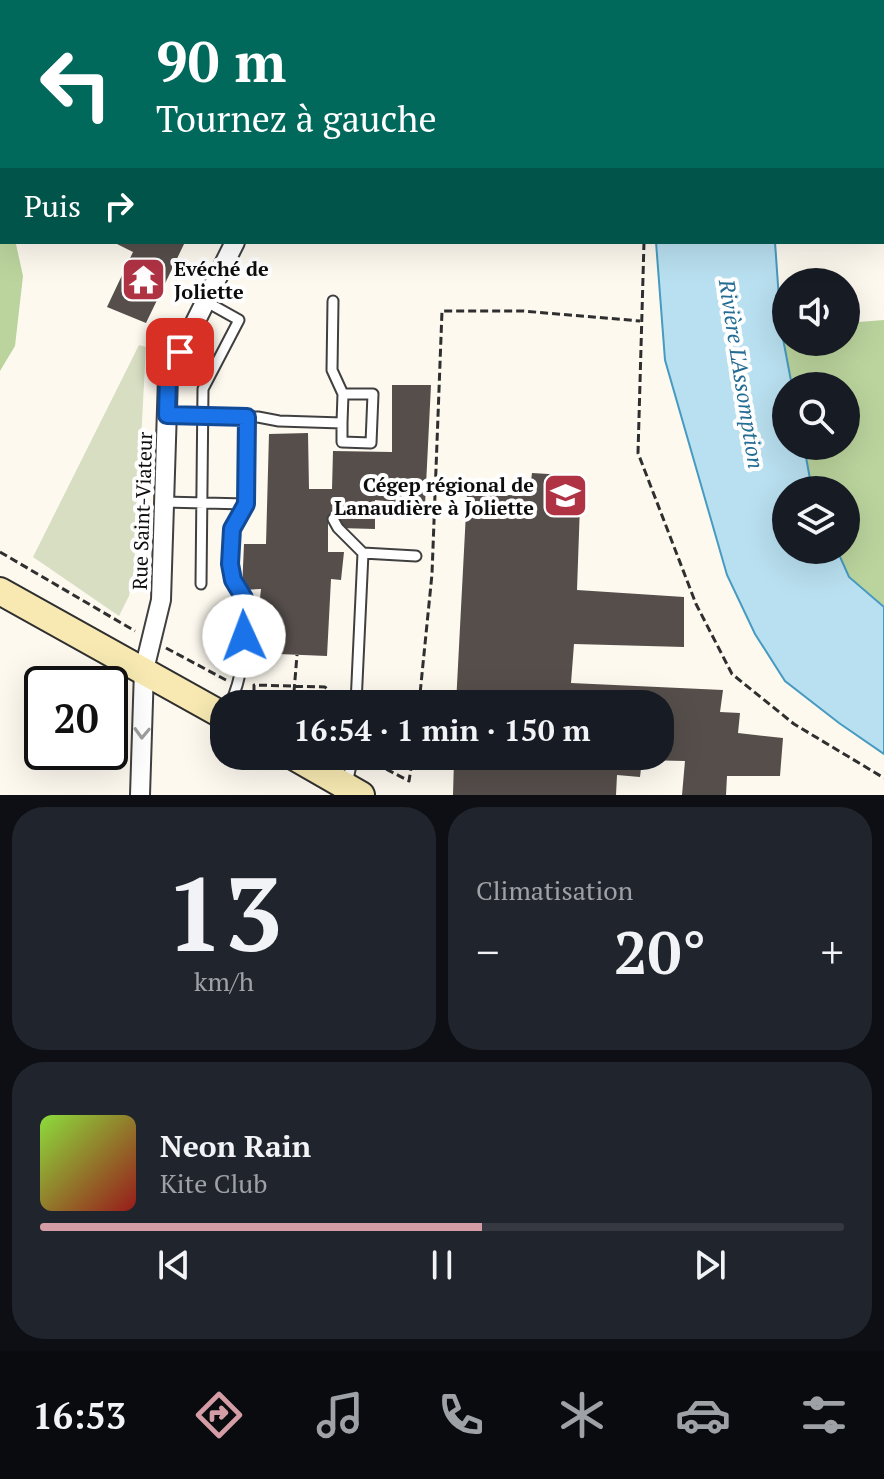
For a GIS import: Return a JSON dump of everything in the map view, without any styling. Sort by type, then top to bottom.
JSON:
[{"type":"main road","points":[[0,591],[210,708]]},
{"type":"main road","points":[[317,770],[353,791]]},
{"type":"street","name":"Rue Saint-Viateur","points":[[140,795],[144,670],[161,600],[168,377],[234,244]]},
{"type":"lane","points":[[201,584],[203,389],[239,320],[205,301]]},
{"type":"lane","points":[[333,301],[332,370],[343,394],[342,442],[333,451]]},
{"type":"lane","points":[[342,442],[371,443],[373,394],[343,394]]},
{"type":"lane","points":[[167,415],[342,423]]},
{"type":"lane","points":[[237,690],[243,666],[246,606],[233,580],[230,564],[232,529],[246,504],[247,417]]},
{"type":"lane","points":[[164,502],[246,504]]},
{"type":"lane","points":[[333,519],[363,553],[416,556]]},
{"type":"lane","points":[[353,690],[363,553]]},
{"type":"lane","points":[[353,770],[353,791]]},
{"type":"path","points":[[644,244],[638,453],[696,604],[732,674],[794,724],[884,778]]},
{"type":"path","points":[[420,690],[432,574],[442,311],[523,311],[642,321]]},
{"type":"path","points":[[0,552],[243,690]]},
{"type":"path","points":[[293,690],[297,655]]},
{"type":"path","points":[[254,690],[254,685],[325,687],[328,690]]},
{"type":"path","points":[[388,770],[409,781],[411,770]]},
{"type":"green space","points":[[0,244],[16,244],[23,276],[15,346],[0,371]]},
{"type":"green space","points":[[884,320],[884,607],[849,577],[843,564],[860,564],[860,476],[809,476],[807,460],[860,460],[860,372],[789,372],[786,356],[860,356],[860,322]]},
{"type":"green space","points":[[139,345],[146,347],[134,570],[129,596],[119,616],[33,557]]},
{"type":"water","name":"Rivière L'Assomption","points":[[656,244],[775,244],[777,268],[772,268],[772,356],[786,356],[789,372],[772,372],[772,460],[807,460],[809,476],[772,476],[772,564],[843,564],[849,577],[884,607],[884,754],[785,681],[755,634],[727,575],[665,360]]},
{"type":"building","name":"Evéché de Joliette","points":[[117,244],[184,244],[146,323],[107,307],[133,252]]},
{"type":"building","points":[[392,385],[431,385],[425,505],[375,500],[375,529],[338,528],[339,520],[328,519],[328,552],[344,552],[341,580],[331,579],[327,656],[254,653],[261,589],[242,590],[244,544],[266,544],[269,434],[308,433],[309,489],[332,489],[333,451],[392,452]]},
{"type":"building","points":[[532,473],[581,476],[577,590],[684,597],[684,647],[574,644],[571,683],[723,690],[720,712],[740,713],[738,733],[783,738],[780,776],[727,776],[726,795],[682,795],[685,761],[674,761],[674,690],[457,690],[467,493],[529,496]]},
{"type":"building","points":[[454,770],[641,770],[640,777],[617,775],[616,795],[453,795]]},
{"type":"place","name":"Evéché de Joliette","points":[[143,279]]},
{"type":"place","name":"Cégep régional de Lanaudière à Joliette","points":[[565,496]]},
{"type":"route","points":[[180,352],[168,377],[167,415],[247,417],[246,504],[232,529],[230,564],[233,580],[246,606],[244,636]]}]
